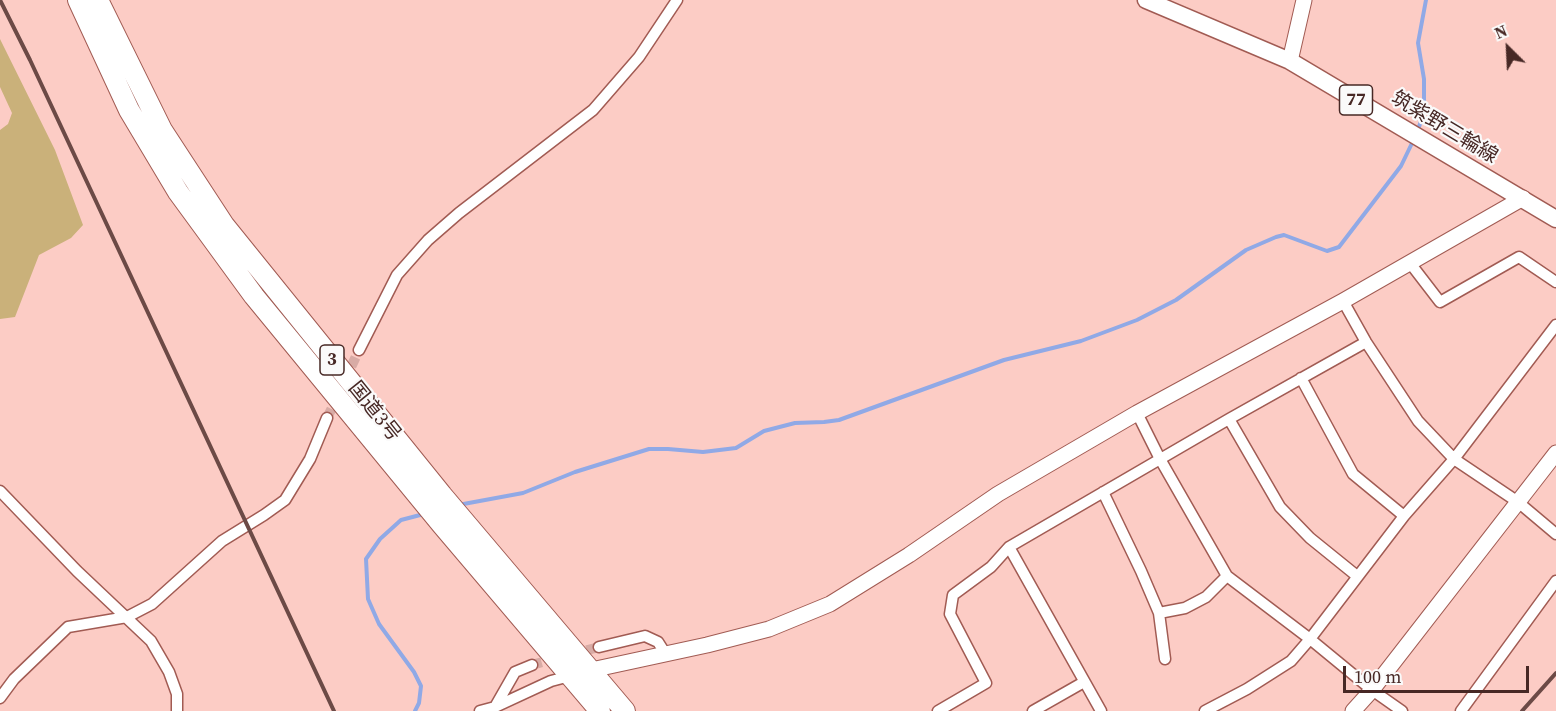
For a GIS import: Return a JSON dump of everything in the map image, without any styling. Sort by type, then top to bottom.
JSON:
[{"type":"highway","points":[[64,0],[116,86]]},
{"type":"highway","name":"国道3号","points":[[78,0],[116,86],[178,192],[216,229],[625,711]]},
{"type":"highway","name":"国道3号","points":[[98,0],[162,130],[254,296],[419,498],[600,711]]},
{"type":"highway","points":[[114,0],[137,62],[138,83]]},
{"type":"main road","name":"筑紫野三輪線","points":[[1146,0],[1290,61],[1556,219]]},
{"type":"street","points":[[360,350],[397,275],[420,249],[459,213],[593,110],[639,57],[677,0]]},
{"type":"street","points":[[1290,61],[1304,0]]},
{"type":"street","points":[[480,711],[495,707],[551,681],[590,669],[769,629],[830,604],[909,555],[998,494],[1137,413],[1343,301],[1523,198]]},
{"type":"street","points":[[1410,263],[1440,302],[1519,257],[1556,282]]},
{"type":"street","points":[[1343,301],[1366,342],[1418,421],[1454,459],[1518,502],[1556,534]]},
{"type":"street","points":[[1205,711],[1247,689],[1291,661],[1404,516],[1454,459],[1556,325]]},
{"type":"street","points":[[938,711],[986,683],[950,614],[953,595],[991,567],[1009,547],[1366,342]]},
{"type":"street","points":[[1301,378],[1353,474],[1404,516]]},
{"type":"street","points":[[1137,413],[1160,459],[1227,576],[1402,711]]},
{"type":"street","points":[[0,698],[14,680],[68,627],[128,617],[152,604],[222,541],[285,500],[310,459],[327,418]]},
{"type":"street","points":[[1229,419],[1280,507],[1310,538],[1357,576]]},
{"type":"street","points":[[1353,711],[1372,690],[1556,453]]},
{"type":"street","points":[[0,491],[77,571],[151,640],[165,662],[177,694],[177,711]]},
{"type":"street","points":[[1103,492],[1142,571],[1159,613],[1165,659]]},
{"type":"street","points":[[1009,547],[1101,711]]},
{"type":"street","points":[[1159,613],[1185,608],[1206,597],[1227,576]]},
{"type":"street","points":[[1461,711],[1556,581]]},
{"type":"street","points":[[599,647],[645,636],[658,642],[665,653]]},
{"type":"street","points":[[495,707],[515,672],[532,665]]},
{"type":"street","points":[[1033,711],[1084,682]]},
{"type":"shaded area","points":[[0,39],[55,150],[83,225],[71,238],[39,255],[15,317],[0,319],[0,130],[8,124],[12,113],[0,87]]},
{"type":"waterway","points":[[1417,132],[1424,107],[1424,79],[1418,43],[1426,0]]},
{"type":"waterway","points":[[458,505],[523,493],[575,472],[649,449],[703,452],[736,448],[764,431],[795,423],[839,420],[1004,360],[1081,341],[1137,320],[1176,300],[1246,250],[1276,237],[1284,235],[1327,251],[1339,247],[1401,166],[1414,139]]},
{"type":"waterway","points":[[415,711],[419,703],[421,686],[414,672],[379,624],[368,599],[366,559],[380,539],[401,520],[424,514]]},
{"type":"tunnel","points":[[345,380],[359,350]]},
{"type":"tunnel","points":[[327,418],[339,394]]},
{"type":"tunnel","points":[[572,654],[599,647]]},
{"type":"tunnel","points":[[532,665],[557,658]]},
{"type":"railway","points":[[0,0],[334,711]]},
{"type":"railway","points":[[1522,711],[1556,673]]}]
